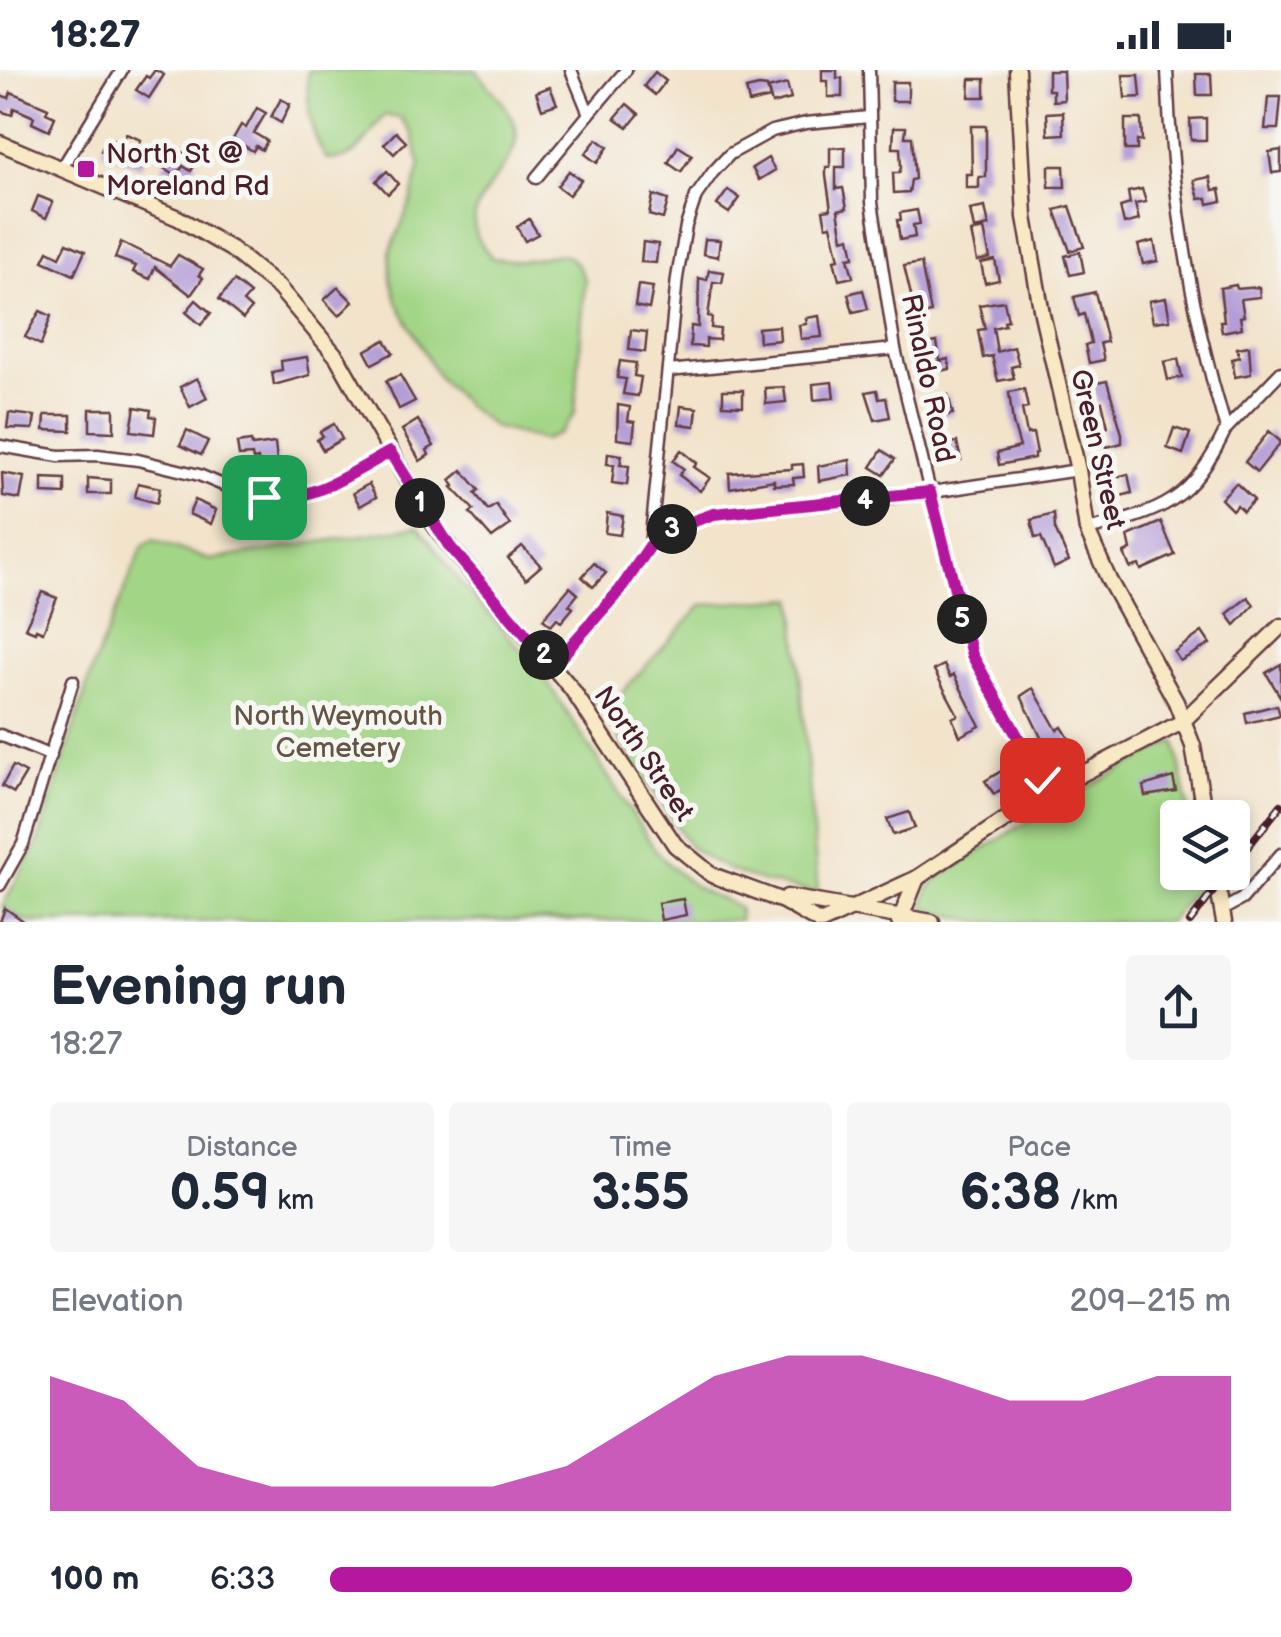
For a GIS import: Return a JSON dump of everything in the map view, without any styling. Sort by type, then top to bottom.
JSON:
[{"type":"street","points":[[62,168],[122,70]]},
{"type":"street","points":[[571,70],[589,114]]},
{"type":"street","points":[[536,178],[626,70]]},
{"type":"street","name":"Rinaldo Road","points":[[869,70],[872,202],[895,349],[930,492],[972,655],[1048,792]]},
{"type":"street","name":"Green Street","points":[[1017,70],[1025,218],[1088,530],[1110,580],[1171,692],[1193,746],[1202,800]]},
{"type":"street","points":[[1167,70],[1178,221],[1212,383],[1226,429]]},
{"type":"street","points":[[650,546],[686,226],[696,196],[730,154],[772,132],[806,123],[869,117]]},
{"type":"street","name":"North Street","points":[[0,143],[178,218],[258,269],[299,309],[337,357],[390,452],[450,547],[553,666],[682,852],[712,875],[794,906],[820,922]]},
{"type":"street","points":[[668,371],[895,349]]},
{"type":"street","points":[[1088,530],[1135,518],[1175,499],[1194,484],[1226,429],[1281,372]]},
{"type":"street","points":[[0,446],[58,456],[138,460],[284,500],[330,484],[390,452]]},
{"type":"street","points":[[553,666],[620,590],[650,546],[671,529],[714,514],[930,492],[1078,470]]},
{"type":"street","points":[[820,922],[917,878],[1048,792],[1182,722],[1281,626]]},
{"type":"street","points":[[0,885],[23,844],[74,681]]},
{"type":"street","points":[[0,736],[51,756]]},
{"type":"street","points":[[1223,916],[1281,854]]},
{"type":"street","points":[[900,919],[917,878]]},
{"type":"street","points":[[1218,890],[1223,916]]},
{"type":"street","name":"North Street","points":[[757,892],[932,922]]},
{"type":"green space","points":[[308,70],[476,70],[507,109],[514,122],[513,150],[479,203],[475,231],[492,258],[567,256],[585,280],[575,413],[560,433],[544,440],[494,427],[438,377],[398,304],[391,280],[390,252],[412,199],[420,163],[412,133],[401,118],[385,115],[354,153],[326,158],[310,116]]},
{"type":"green space","name":"North Weymouth Cemetery","points":[[418,526],[464,587],[541,672],[656,851],[689,882],[737,907],[739,920],[27,922],[2,907],[38,842],[93,667],[143,546],[153,540],[210,560]]},
{"type":"green space","points":[[794,598],[818,893],[736,873],[690,847],[595,701],[612,703],[702,605]]},
{"type":"green space","points":[[1175,741],[1187,800],[1160,800],[1160,890],[1195,890],[1169,922],[982,922],[925,907],[929,889],[941,876],[1057,803]]},
{"type":"building","points":[[155,70],[164,75],[149,98],[136,90]]},
{"type":"building","points":[[822,70],[837,70],[837,78],[842,78],[842,97],[828,97],[828,81],[822,81]]},
{"type":"building","points":[[1048,71],[1063,71],[1064,100],[1053,101],[1053,90],[1048,90]]},
{"type":"building","points":[[655,72],[666,81],[655,95],[644,86]]},
{"type":"building","points":[[1196,74],[1211,74],[1212,95],[1197,95]]},
{"type":"building","points":[[1123,75],[1139,75],[1141,97],[1125,98]]},
{"type":"building","points":[[970,79],[985,79],[985,97],[969,97]]},
{"type":"building","points":[[892,82],[908,82],[908,101],[892,101]]},
{"type":"building","points":[[787,84],[791,99],[772,104],[768,89]]},
{"type":"building","points":[[550,87],[557,104],[542,109],[536,92]]},
{"type":"building","points":[[767,87],[770,98],[749,103],[746,89]]},
{"type":"building","points":[[11,92],[48,108],[46,113],[55,117],[49,131],[32,123],[34,117],[14,108],[12,115],[0,111],[0,95],[9,98]]},
{"type":"building","points":[[1268,97],[1281,97],[1278,129],[1265,129]]},
{"type":"building","points":[[281,99],[290,104],[281,123],[271,117]]},
{"type":"building","points":[[627,104],[639,114],[628,127],[615,118]]},
{"type":"building","points":[[257,108],[266,113],[254,133],[267,141],[262,150],[256,146],[253,151],[233,139],[241,125],[246,128]]},
{"type":"building","points":[[1063,112],[1064,134],[1048,135],[1047,113]]},
{"type":"building","points":[[1206,118],[1206,140],[1191,140],[1190,119]]},
{"type":"building","points":[[1125,119],[1141,119],[1142,141],[1137,141],[1137,150],[1125,150]]},
{"type":"building","points":[[971,126],[986,126],[986,177],[979,177],[979,188],[966,188],[966,174],[972,174]]},
{"type":"building","points":[[894,127],[906,127],[905,137],[912,137],[915,179],[911,180],[909,192],[894,193],[893,173],[899,173],[901,168],[900,148],[893,148]]},
{"type":"building","points":[[396,132],[406,142],[394,154],[384,144]]},
{"type":"building","points":[[126,134],[141,140],[137,150],[146,153],[141,167],[101,151],[107,138],[122,144]]},
{"type":"building","points":[[597,139],[608,147],[597,163],[585,154]]},
{"type":"building","points":[[678,146],[692,155],[681,172],[668,163]]},
{"type":"building","points":[[175,147],[197,161],[191,171],[183,166],[176,176],[162,167]]},
{"type":"building","points":[[845,147],[845,167],[836,167],[836,189],[843,188],[847,208],[838,210],[843,239],[850,237],[854,257],[848,258],[853,277],[839,280],[834,260],[839,259],[823,210],[831,209],[826,176],[830,148]]},
{"type":"building","points":[[1281,150],[1281,172],[1272,173],[1269,152]]},
{"type":"building","points":[[768,158],[775,170],[759,180],[752,168]]},
{"type":"building","points":[[1049,166],[1064,166],[1065,187],[1049,187]]},
{"type":"building","points":[[387,171],[398,184],[388,194],[376,181]]},
{"type":"building","points":[[569,171],[581,180],[569,195],[557,186]]},
{"type":"building","points":[[1210,177],[1213,190],[1220,189],[1222,201],[1208,204],[1207,198],[1199,199],[1194,180]]},
{"type":"building","points":[[1142,189],[1146,202],[1135,204],[1139,220],[1124,224],[1120,207],[1130,204],[1128,192]]},
{"type":"building","points":[[728,190],[740,198],[729,213],[717,205]]},
{"type":"building","points":[[653,195],[668,200],[663,219],[649,215]]},
{"type":"building","points":[[38,196],[53,202],[46,218],[32,211]]},
{"type":"building","points":[[1070,206],[1084,247],[1070,251],[1055,210]]},
{"type":"building","points":[[985,207],[989,226],[974,229],[970,210]]},
{"type":"building","points":[[917,210],[920,224],[913,225],[915,237],[900,240],[900,213]]},
{"type":"building","points":[[529,219],[538,234],[525,241],[517,227]]},
{"type":"building","points":[[984,229],[990,258],[977,261],[971,232]]},
{"type":"building","points":[[705,239],[720,240],[718,257],[703,254]]},
{"type":"building","points":[[1154,241],[1158,261],[1143,264],[1138,245]]},
{"type":"building","points":[[121,242],[170,266],[178,255],[203,269],[199,275],[203,278],[191,295],[155,267],[150,279],[133,272],[136,266],[115,258]]},
{"type":"building","points":[[643,242],[658,244],[656,263],[641,262]]},
{"type":"building","points":[[67,243],[85,251],[74,275],[43,261],[48,251],[60,257]]},
{"type":"building","points":[[1080,252],[1084,272],[1070,275],[1065,256]]},
{"type":"building","points":[[995,260],[999,280],[985,283],[981,263]]},
{"type":"building","points":[[921,263],[931,313],[916,316],[904,266]]},
{"type":"building","points":[[709,270],[724,272],[722,283],[713,282],[708,316],[712,317],[711,328],[720,329],[719,340],[706,339],[706,347],[690,346],[691,326],[698,327],[699,278],[707,280]]},
{"type":"building","points":[[234,281],[250,294],[243,302],[251,309],[243,319],[219,299]]},
{"type":"building","points":[[638,285],[653,287],[649,309],[635,306]]},
{"type":"building","points":[[1236,285],[1237,289],[1259,287],[1260,297],[1241,299],[1242,328],[1222,332],[1220,288]]},
{"type":"building","points":[[338,287],[353,302],[339,316],[324,300]]},
{"type":"building","points":[[863,290],[868,309],[853,312],[848,294]]},
{"type":"building","points":[[1095,292],[1107,342],[1100,343],[1104,360],[1089,363],[1085,345],[1091,343],[1084,314],[1079,316],[1074,297]]},
{"type":"building","points":[[1166,298],[1170,320],[1153,322],[1149,301]]},
{"type":"building","points":[[196,300],[211,313],[201,325],[186,312]]},
{"type":"building","points":[[1004,301],[1008,320],[993,328],[997,352],[1014,347],[1019,365],[1011,367],[1014,378],[998,381],[992,356],[983,358],[978,330],[985,329],[979,305]]},
{"type":"building","points":[[40,311],[51,316],[41,345],[25,337]]},
{"type":"building","points":[[819,316],[822,337],[801,339],[799,325],[807,324],[806,318]]},
{"type":"building","points":[[779,326],[780,340],[759,342],[758,328]]},
{"type":"building","points":[[631,330],[647,332],[645,352],[629,350]]},
{"type":"building","points":[[385,340],[393,353],[372,364],[365,351]]},
{"type":"building","points":[[937,342],[940,361],[948,359],[950,369],[934,372],[932,363],[925,365],[921,345]]},
{"type":"building","points":[[1249,346],[1251,374],[1235,377],[1232,359],[1239,357],[1237,348]]},
{"type":"building","points":[[307,357],[310,375],[274,385],[272,372],[282,370],[281,361]]},
{"type":"building","points":[[1178,359],[1182,377],[1168,380],[1164,362]]},
{"type":"building","points":[[620,361],[636,363],[634,376],[641,377],[638,396],[623,394],[626,379],[617,378]]},
{"type":"building","points":[[400,375],[415,401],[399,409],[386,381]]},
{"type":"building","points":[[197,378],[207,398],[190,407],[180,387]]},
{"type":"building","points":[[1107,381],[1122,443],[1107,447],[1102,429],[1108,427],[1102,402],[1097,403],[1092,384]]},
{"type":"building","points":[[832,382],[834,398],[814,400],[813,384]]},
{"type":"building","points":[[784,387],[786,402],[766,404],[765,388]]},
{"type":"building","points":[[1024,389],[1028,408],[1022,409],[1027,434],[1033,433],[1037,453],[1034,458],[999,465],[997,453],[1020,447],[1009,392]]},
{"type":"building","points":[[723,390],[743,390],[743,406],[723,405]]},
{"type":"building","points":[[877,390],[879,399],[886,398],[890,417],[875,420],[866,392]]},
{"type":"building","points":[[948,395],[953,414],[937,417],[933,398]]},
{"type":"building","points":[[618,405],[630,407],[628,421],[635,422],[633,441],[617,439]]},
{"type":"building","points":[[681,406],[697,408],[695,426],[679,424]]},
{"type":"building","points":[[135,407],[151,410],[150,416],[156,417],[154,434],[131,431]]},
{"type":"building","points":[[90,409],[114,409],[114,432],[90,431]]},
{"type":"building","points":[[9,413],[35,416],[33,429],[7,428]]},
{"type":"building","points":[[45,415],[71,415],[71,431],[44,430]]},
{"type":"building","points":[[418,420],[434,446],[420,461],[402,430]]},
{"type":"building","points":[[334,424],[342,439],[323,450],[317,440],[323,436],[320,432]]},
{"type":"building","points":[[1174,428],[1190,433],[1183,454],[1167,448]]},
{"type":"building","points":[[187,430],[208,441],[201,455],[180,445]]},
{"type":"building","points":[[1269,431],[1281,442],[1257,472],[1245,462]]},
{"type":"building","points":[[251,441],[252,446],[275,443],[277,461],[259,464],[252,455],[239,456],[237,443]]},
{"type":"building","points":[[957,442],[961,460],[947,463],[944,444]]},
{"type":"building","points":[[681,450],[697,463],[694,467],[710,478],[700,491],[679,475],[684,469],[673,461]]},
{"type":"building","points":[[882,450],[895,459],[884,475],[871,467]]},
{"type":"building","points":[[608,453],[622,455],[620,465],[629,466],[627,485],[612,483],[614,465],[607,464]]},
{"type":"building","points":[[850,460],[851,475],[819,481],[818,466]]},
{"type":"building","points":[[803,464],[804,477],[793,478],[794,484],[774,485],[774,480],[730,488],[729,473],[792,469],[792,465]]},
{"type":"building","points":[[462,470],[479,490],[475,493],[488,510],[496,505],[510,525],[492,538],[470,513],[474,510],[452,487],[450,480]]},
{"type":"building","points":[[2,473],[24,477],[20,499],[3,496]]},
{"type":"building","points":[[1128,474],[1132,493],[1117,497],[1113,478]]},
{"type":"building","points":[[42,478],[65,479],[65,494],[42,493]]},
{"type":"building","points":[[88,478],[111,480],[111,494],[88,494]]},
{"type":"building","points":[[138,483],[160,488],[157,503],[135,497]]},
{"type":"building","points":[[1236,483],[1254,500],[1243,511],[1237,505],[1232,510],[1221,499]]},
{"type":"building","points":[[369,484],[376,497],[360,506],[353,493]]},
{"type":"building","points":[[195,500],[216,510],[211,524],[189,514]]},
{"type":"building","points":[[607,513],[623,516],[620,535],[605,533]]},
{"type":"building","points":[[1054,514],[1055,529],[1069,561],[1054,568],[1041,537],[1035,538],[1031,520]]},
{"type":"building","points":[[1161,522],[1175,555],[1141,570],[1139,565],[1130,568],[1124,553],[1131,550],[1128,536]]},
{"type":"building","points":[[522,546],[541,566],[526,579],[508,558]]},
{"type":"building","points":[[594,563],[606,573],[593,587],[582,577]]},
{"type":"building","points":[[570,587],[578,594],[569,605],[573,608],[561,622],[557,619],[551,626],[543,619]]},
{"type":"building","points":[[42,592],[57,598],[43,632],[35,632],[25,628]]},
{"type":"building","points":[[1248,597],[1254,605],[1235,625],[1227,614]]},
{"type":"building","points":[[1202,632],[1210,644],[1180,661],[1174,652]]},
{"type":"building","points":[[1281,664],[1281,698],[1266,673]]},
{"type":"building","points":[[944,665],[950,677],[954,675],[980,726],[960,736],[952,718],[958,715],[934,670]]},
{"type":"building","points":[[1033,688],[1057,730],[1062,727],[1070,740],[1048,752],[1021,696]]},
{"type":"building","points":[[1277,705],[1280,715],[1247,723],[1245,713]]},
{"type":"building","points":[[13,766],[26,773],[14,793],[2,786]]},
{"type":"building","points":[[1003,770],[1011,783],[994,794],[985,781]]},
{"type":"building","points":[[1173,777],[1176,791],[1145,796],[1143,786]]},
{"type":"building","points":[[909,812],[915,828],[893,835],[887,819]]},
{"type":"building","points":[[683,899],[686,915],[661,920],[658,903]]},
{"type":"building","points":[[5,908],[25,922],[0,922]]},
{"type":"railway","points":[[1250,844],[1281,805]]},
{"type":"railway","points":[[1190,922],[1214,890]]},
{"type":"place","name":"North St @ Moreland Rd","points":[[86,169]]},
{"type":"route","points":[[264,497],[284,500],[304,495],[390,452],[450,547],[553,666],[620,590],[650,546],[690,520],[714,514],[930,492],[972,655],[1042,780]]}]
